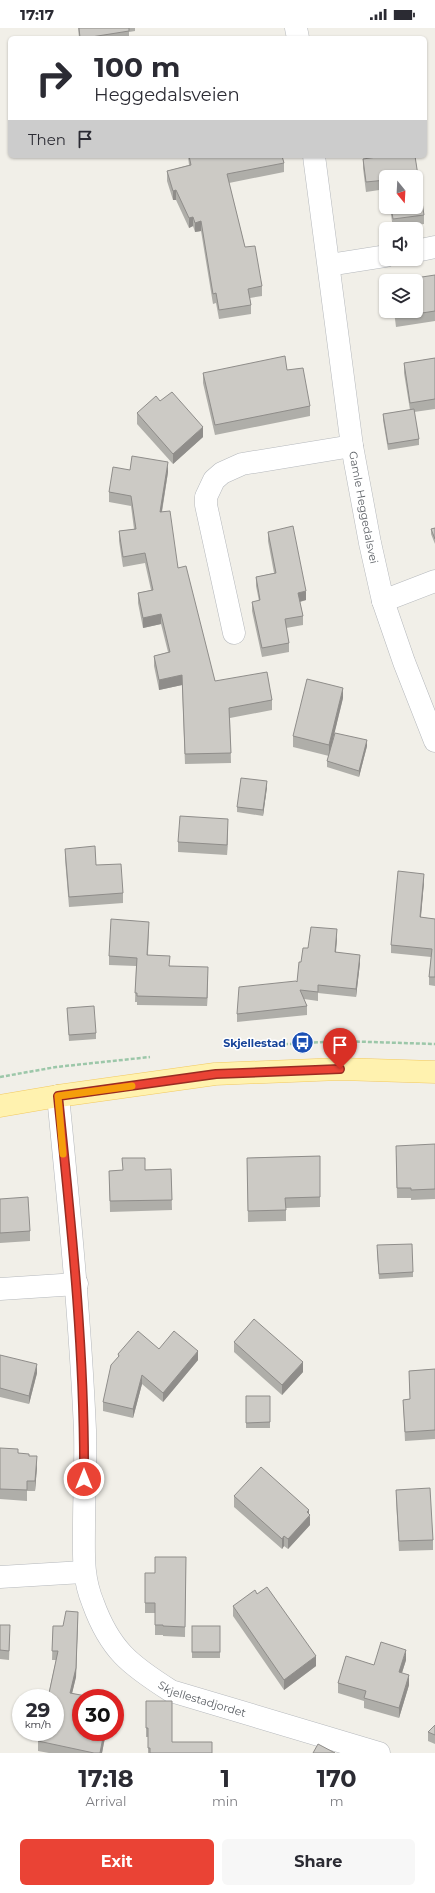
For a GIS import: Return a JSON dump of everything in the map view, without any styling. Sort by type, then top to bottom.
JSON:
[{"type":"main road","points":[[0,1106],[58,1096],[216,1074],[340,1069],[435,1072]]},
{"type":"street","name":"Gamle Heggedalsvei","points":[[314,158],[352,446],[370,543],[384,601],[404,662],[435,740]]},
{"type":"street","points":[[423,250],[435,247]]},
{"type":"street","points":[[329,265],[379,257]]},
{"type":"street","points":[[234,633],[206,504],[206,497],[214,480],[222,473],[242,464],[352,446]]},
{"type":"street","points":[[384,601],[435,581]]},
{"type":"street","name":"Skjellestadjordet","points":[[58,1096],[77,1284],[85,1432],[84,1572],[92,1603],[104,1628],[120,1653],[141,1672],[171,1691],[379,1753]]},
{"type":"street","points":[[0,1289],[77,1284]]},
{"type":"street","points":[[0,1577],[84,1572]]},
{"type":"building","points":[[79,28],[129,28],[129,31],[98,36],[80,36]]},
{"type":"building","points":[[189,158],[283,158],[284,163],[227,174],[245,247],[255,246],[262,286],[248,289],[251,305],[219,310],[216,293],[213,294],[201,221],[195,223],[193,217],[189,218],[176,190],[173,191],[167,171],[191,165]]},
{"type":"building","points":[[415,158],[417,170],[379,170],[379,181],[366,182],[363,159]]},
{"type":"building","points":[[423,208],[424,215],[393,219],[392,214],[423,214]]},
{"type":"building","points":[[435,275],[435,311],[423,313],[423,277]]},
{"type":"building","points":[[285,356],[287,370],[303,368],[310,406],[215,425],[203,373]]},
{"type":"building","points":[[435,358],[435,399],[410,403],[404,363]]},
{"type":"building","points":[[172,392],[203,427],[173,454],[137,413],[156,396],[160,401]]},
{"type":"building","points":[[414,409],[419,439],[388,444],[383,414]]},
{"type":"building","points":[[132,456],[168,462],[160,512],[170,511],[178,568],[186,566],[215,681],[267,672],[272,700],[229,708],[231,753],[185,754],[182,675],[159,680],[154,656],[170,652],[161,614],[143,618],[138,593],[153,590],[145,553],[123,557],[119,531],[136,529],[131,496],[109,492],[113,467],[130,470]]},
{"type":"building","points":[[293,526],[306,591],[298,593],[303,616],[285,619],[289,643],[262,648],[252,602],[260,600],[256,577],[276,573],[268,532]]},
{"type":"building","points":[[435,528],[435,539],[431,529]]},
{"type":"building","points":[[307,679],[343,688],[329,745],[293,736]]},
{"type":"building","points":[[335,733],[367,740],[359,771],[327,761]]},
{"type":"building","points":[[241,778],[267,781],[263,810],[237,807]]},
{"type":"building","points":[[180,816],[228,819],[227,845],[178,842]]},
{"type":"building","points":[[95,846],[96,865],[121,864],[123,893],[69,897],[65,849]]},
{"type":"building","points":[[398,871],[424,874],[420,917],[435,919],[435,977],[429,977],[432,949],[391,945]]},
{"type":"building","points":[[111,919],[149,922],[147,955],[170,956],[169,966],[208,967],[207,998],[137,996],[137,993],[135,993],[137,958],[109,956]]},
{"type":"building","points":[[311,927],[337,929],[335,952],[360,955],[356,989],[318,985],[318,992],[300,990],[307,1006],[237,1014],[239,987],[297,982],[299,962],[301,962],[303,948],[308,948]]},
{"type":"building","points":[[94,1006],[96,1033],[69,1035],[67,1008]]},
{"type":"building","points":[[435,1144],[435,1189],[411,1190],[411,1188],[397,1188],[396,1146]]},
{"type":"building","points":[[320,1156],[320,1197],[285,1198],[286,1210],[248,1211],[247,1158]]},
{"type":"building","points":[[122,1158],[145,1158],[145,1170],[171,1169],[172,1200],[110,1201],[109,1171],[123,1170]]},
{"type":"building","points":[[28,1197],[30,1231],[0,1233],[0,1199]]},
{"type":"building","points":[[412,1244],[413,1272],[379,1274],[377,1245]]},
{"type":"building","points":[[254,1319],[303,1362],[282,1385],[234,1342]]},
{"type":"building","points":[[138,1331],[159,1349],[174,1331],[198,1351],[163,1393],[142,1375],[133,1409],[103,1402],[111,1365],[119,1356],[118,1354]]},
{"type":"building","points":[[0,1355],[37,1364],[29,1396],[0,1388]]},
{"type":"building","points":[[435,1369],[435,1430],[405,1432],[403,1400],[410,1399],[409,1371]]},
{"type":"building","points":[[246,1396],[270,1396],[270,1422],[246,1423]]},
{"type":"building","points":[[0,1448],[18,1449],[18,1453],[29,1454],[29,1456],[37,1456],[35,1481],[27,1481],[27,1490],[0,1489]]},
{"type":"building","points":[[261,1467],[309,1510],[307,1512],[310,1515],[288,1539],[284,1536],[282,1539],[234,1496]]},
{"type":"building","points":[[430,1488],[433,1540],[399,1541],[396,1490]]},
{"type":"building","points":[[155,1557],[186,1557],[185,1627],[155,1625],[155,1603],[145,1603],[145,1573],[155,1573]]},
{"type":"building","points":[[267,1587],[316,1656],[284,1680],[233,1606],[255,1590],[257,1594]]},
{"type":"building","points":[[66,1611],[78,1612],[76,1668],[70,1693],[72,1693],[72,1741],[102,1741],[100,1753],[38,1741],[64,1741],[64,1689],[50,1689],[58,1651],[52,1651],[53,1626],[63,1626]]},
{"type":"building","points":[[0,1625],[10,1625],[9,1651],[0,1650]]},
{"type":"building","points":[[192,1626],[220,1626],[220,1652],[192,1652]]},
{"type":"building","points":[[381,1642],[406,1650],[399,1672],[409,1675],[399,1708],[364,1698],[366,1691],[338,1683],[346,1656],[374,1665]]},
{"type":"building","points":[[146,1701],[172,1701],[172,1742],[212,1742],[212,1753],[150,1753],[150,1748],[148,1748],[148,1728],[146,1728]]},
{"type":"building","points":[[435,1725],[435,1735],[428,1732]]},
{"type":"building","points":[[318,1744],[335,1753],[313,1753]]},
{"type":"slow traffic","points":[[63,1154],[58,1096],[132,1086]]},
{"type":"place","name":"Skjellestad","points":[[302,1043]]},
{"type":"route","points":[[84,1479],[85,1432],[77,1284],[58,1096],[216,1074],[340,1069]]}]
